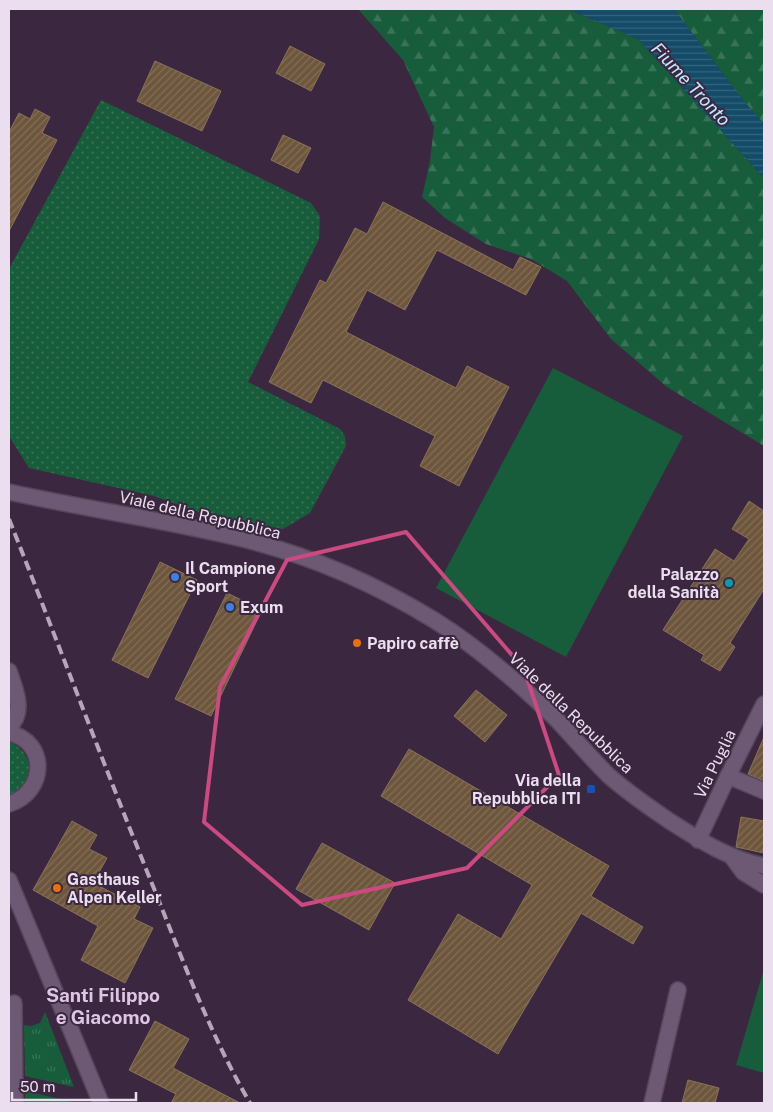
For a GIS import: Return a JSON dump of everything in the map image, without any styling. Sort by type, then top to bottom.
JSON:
[{"type":"street","name":"Viale della Repubblica","points":[[9,492],[231,536],[297,556],[353,578],[404,603],[453,633],[490,660],[557,721],[608,775],[637,800],[698,840],[732,857],[764,866]]},
{"type":"street","points":[[9,671],[18,699],[17,715],[9,727]]},
{"type":"street","name":"Via Puglia","points":[[698,840],[764,704]]},
{"type":"street","points":[[9,733],[23,739],[31,746],[38,766],[37,777],[27,795],[9,804]]},
{"type":"street","points":[[728,776],[764,790]]},
{"type":"street","points":[[732,857],[743,872],[764,885]]},
{"type":"street","points":[[9,880],[101,1103]]},
{"type":"street","points":[[652,1103],[678,990]]},
{"type":"street","points":[[14,1003],[15,1103]]},
{"type":"highlighted area","points":[[406,532],[524,669],[559,775],[467,868],[302,905],[204,822],[220,687],[287,560]]},
{"type":"green space","points":[[358,9],[568,9],[638,39],[764,178],[764,446],[667,387],[611,339],[567,281],[531,259],[486,244],[445,218],[422,197],[430,161],[434,127],[403,60]]},
{"type":"green space","points":[[674,9],[764,9],[764,124],[742,99]]},
{"type":"green space","points":[[101,100],[311,203],[320,216],[319,239],[248,382],[340,429],[345,436],[346,446],[310,513],[283,529],[215,518],[154,496],[29,468],[9,436],[9,269]]},
{"type":"green space","points":[[553,368],[683,436],[566,657],[436,588]]},
{"type":"green space","points":[[9,742],[24,753],[28,760],[29,768],[28,776],[24,783],[18,790],[9,795]]},
{"type":"green space","points":[[764,969],[764,1073],[736,1065]]},
{"type":"green space","points":[[45,1012],[74,1087],[25,1076],[24,1025],[31,1026],[40,1023]]},
{"type":"green space","points":[[25,1091],[77,1103],[25,1103]]},
{"type":"water","name":"Fiume Tronto","points":[[568,9],[674,9],[742,99],[764,124],[764,178],[638,39]]},
{"type":"building","points":[[290,46],[325,64],[311,91],[276,73]]},
{"type":"building","points":[[155,61],[221,91],[202,131],[137,101]]},
{"type":"building","points":[[35,109],[50,117],[42,133],[57,140],[9,231],[9,132],[19,113],[30,119]]},
{"type":"building","points":[[283,135],[311,148],[298,173],[271,160]]},
{"type":"building","points":[[383,202],[513,270],[520,257],[541,267],[526,295],[437,250],[405,310],[367,290],[346,332],[456,388],[467,366],[509,387],[459,486],[420,466],[435,436],[323,380],[311,403],[269,382],[320,280],[326,283],[355,228],[367,234]]},
{"type":"building","name":"Palazzo della Sanità","points":[[749,501],[764,511],[764,589],[730,643],[735,647],[720,671],[701,660],[704,655],[663,630],[715,549],[734,561],[749,539],[732,529]]},
{"type":"building","points":[[160,562],[197,580],[148,678],[112,660]]},
{"type":"building","points":[[227,593],[262,610],[211,716],[175,699]]},
{"type":"building","points":[[476,690],[507,715],[485,742],[454,716]]},
{"type":"building","points":[[764,737],[764,781],[748,774]]},
{"type":"building","points":[[409,749],[609,866],[591,896],[643,927],[633,944],[581,913],[498,1054],[408,1000],[458,914],[501,939],[532,885],[381,796]]},
{"type":"building","points":[[741,817],[764,821],[764,853],[736,847]]},
{"type":"building","points":[[72,821],[97,835],[89,849],[107,858],[93,883],[140,907],[134,919],[153,928],[125,983],[81,960],[98,926],[33,890]]},
{"type":"building","points":[[322,843],[395,883],[369,930],[296,889]]},
{"type":"building","points":[[155,1021],[189,1039],[173,1068],[240,1103],[171,1103],[176,1094],[129,1070]]},
{"type":"building","points":[[688,1080],[719,1088],[715,1103],[682,1103]]},
{"type":"railway","points":[[9,519],[119,802],[189,975],[223,1053],[250,1103]]},
{"type":"place","name":"Il Campione Sport","points":[[175,577]]},
{"type":"place","name":"Palazzo della Sanità","points":[[729,583]]},
{"type":"place","name":"Exum","points":[[230,607]]},
{"type":"place","name":"Papiro caffè","points":[[357,643]]},
{"type":"place","name":"Via della Repubblica ITI","points":[[591,789]]},
{"type":"place","name":"Gasthaus Alpen Keller","points":[[57,888]]},
{"type":"district","name":"Santi Filippo e Giacomo","points":[[103,1006]]}]
